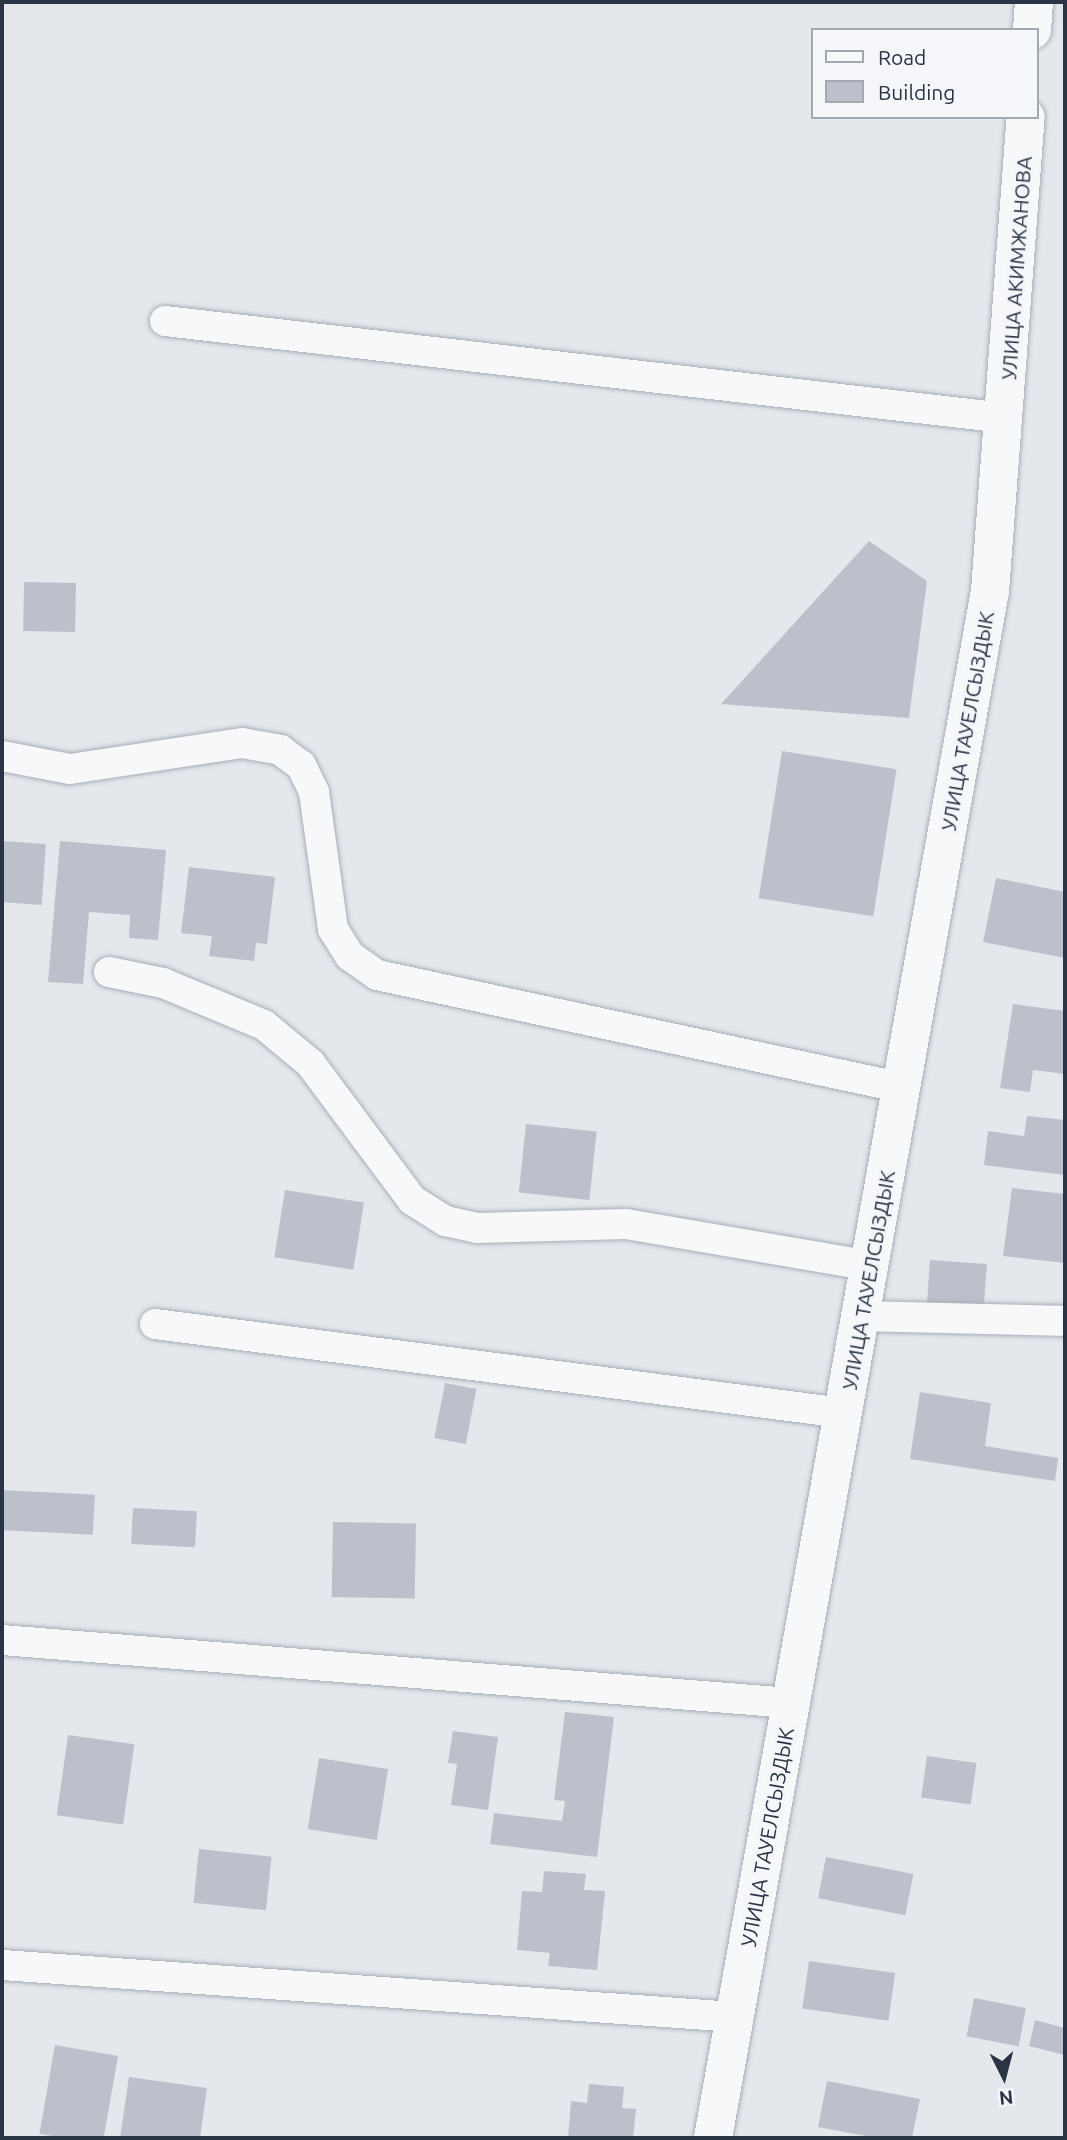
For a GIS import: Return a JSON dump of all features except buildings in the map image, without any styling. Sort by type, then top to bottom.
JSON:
[{"type":"street","points":[[1032,28],[1034,2]]},
{"type":"street","name":"УЛИЦА АКИМЖАНОВА","points":[[1005,418],[1026,119]]},
{"type":"street","points":[[165,321],[1005,418]]},
{"type":"street","name":"УЛИЦА ТАУЕЛСЫЗДЫК","points":[[713,2138],[843,1413],[872,1266],[990,591],[1005,418]]},
{"type":"street","points":[[2,756],[70,769],[242,743],[280,750],[301,765],[314,792],[333,929],[350,956],[377,975],[903,1088]]},
{"type":"street","points":[[109,972],[163,984],[264,1025],[310,1062],[412,1200],[444,1221],[477,1228],[626,1224],[872,1266]]},
{"type":"street","points":[[863,1316],[1065,1321]]},
{"type":"street","points":[[155,1324],[843,1413]]},
{"type":"street","points":[[2,1640],[791,1703]]},
{"type":"street","points":[[2,1965],[735,2017]]}]
